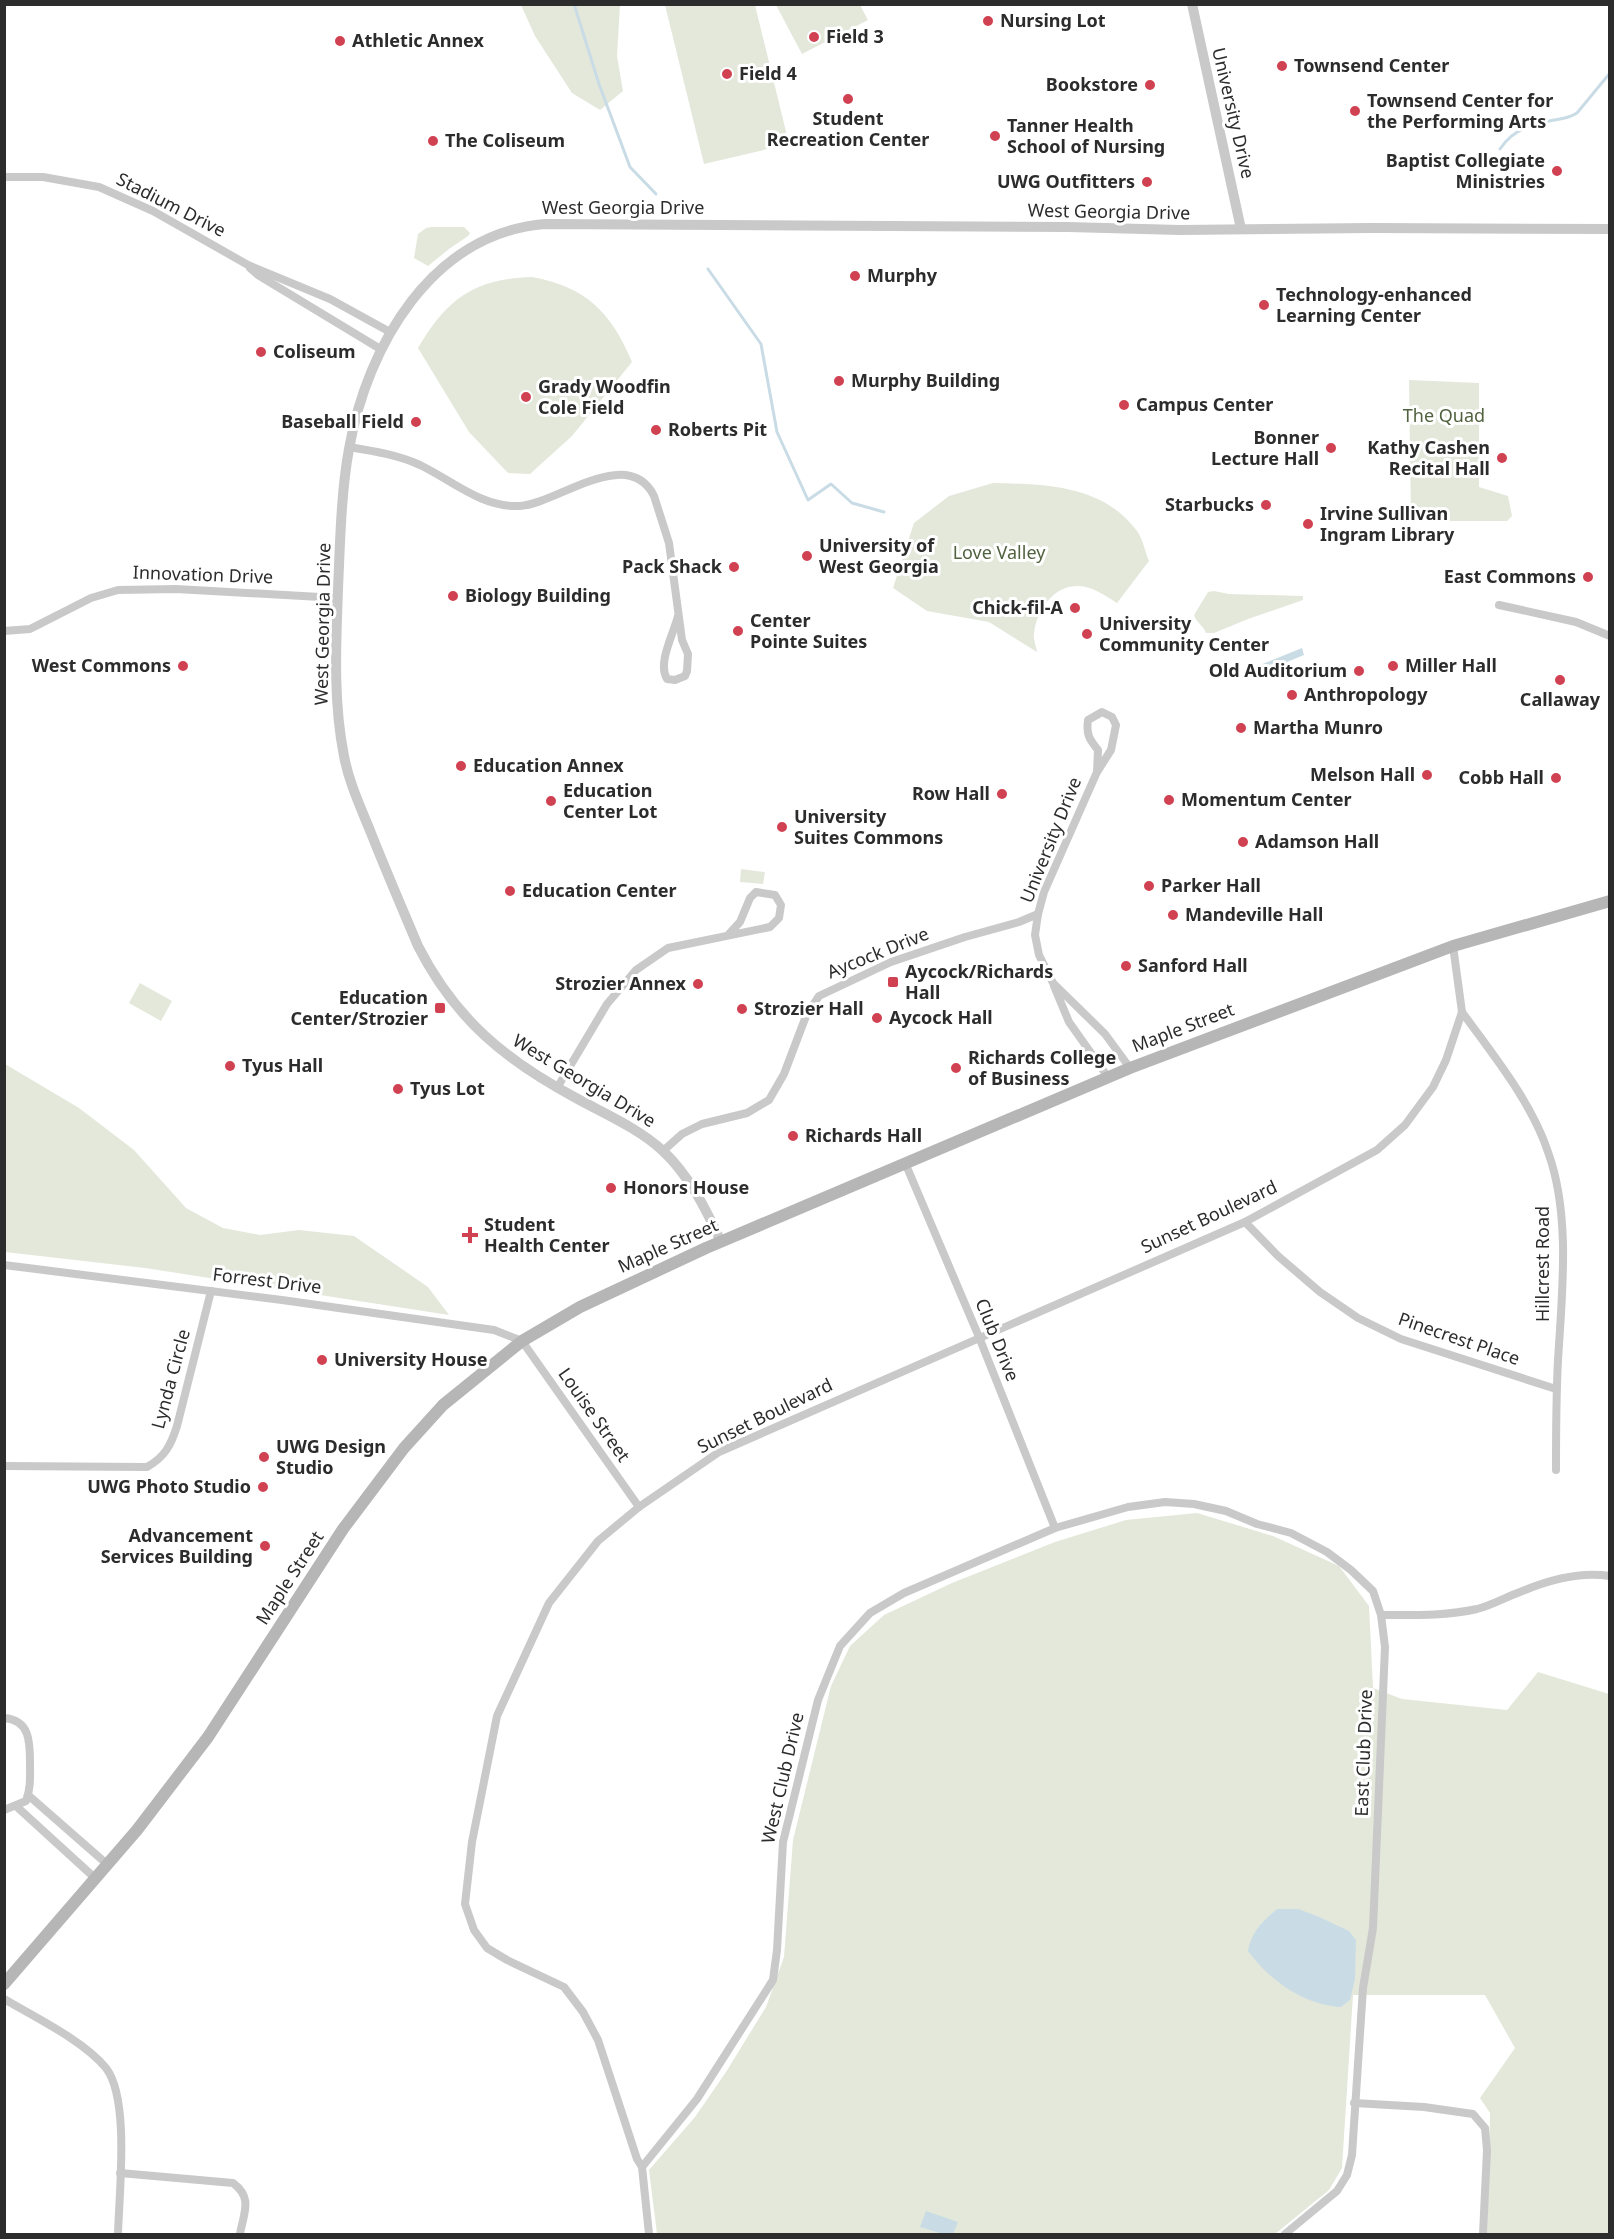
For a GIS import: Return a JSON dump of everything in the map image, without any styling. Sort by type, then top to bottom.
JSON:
[{"type":"main road","name":"Maple Street","points":[[4,1984],[137,1830],[208,1737],[343,1529],[404,1448],[443,1405],[522,1341],[580,1306],[721,1242],[1130,1068],[1453,946],[1610,901]]},
{"type":"street","name":"University Drive","points":[[1192,4],[1242,229]]},
{"type":"street","name":"Stadium Drive","points":[[4,177],[43,177],[99,187],[153,211],[248,265],[330,299],[390,332]]},
{"type":"street","name":"West Georgia Drive","points":[[721,1242],[692,1184],[663,1150],[640,1133],[519,1065],[478,1031],[446,992],[428,965],[400,906],[356,798],[344,758],[338,720],[335,670],[345,479],[349,447],[367,386],[390,332],[427,282],[457,254],[486,238],[536,224],[1610,229]]},
{"type":"street","name":"Stadium Drive","points":[[248,265],[258,275],[382,350]]},
{"type":"street","points":[[349,447],[395,456],[419,465],[474,496],[500,505],[526,506],[581,484],[610,476],[623,476],[639,481],[651,490],[669,543],[678,616],[688,664],[685,676],[675,680],[667,679],[664,674],[664,654],[671,642],[678,616]]},
{"type":"street","name":"Innovation Drive","points":[[4,631],[30,629],[91,598],[125,589],[176,588],[338,598]]},
{"type":"street","points":[[1499,605],[1576,622],[1610,636]]},
{"type":"street","name":"University Drive","points":[[1097,772],[1098,750],[1086,732],[1088,720],[1102,712],[1112,717],[1116,725],[1116,735],[1111,750],[1097,772],[1044,892],[1035,935],[1040,955],[1053,983],[1105,1034],[1130,1068]]},
{"type":"street","points":[[557,1088],[607,1004],[636,970],[668,948],[770,927],[779,918],[781,905],[776,896],[756,892],[750,898],[740,922],[729,934]]},
{"type":"street","name":"Aycock Drive","points":[[663,1150],[682,1134],[702,1124],[747,1113],[768,1100],[784,1074],[806,1016],[819,996],[900,959],[1038,914]]},
{"type":"street","name":"Sunset Boulevard","points":[[642,2167],[637,2159],[598,2040],[583,2012],[564,1987],[487,1948],[474,1930],[465,1904],[472,1842],[497,1716],[549,1603],[598,1540],[719,1452],[1245,1221],[1377,1150],[1405,1125],[1433,1087],[1446,1060],[1462,1012],[1453,946]]},
{"type":"street","points":[[1053,983],[1069,1022],[1108,1077]]},
{"type":"street","name":"Hillcrest Road","points":[[1462,1012],[1528,1109],[1548,1152],[1561,1204],[1562,1284],[1556,1389],[1556,1470]]},
{"type":"street","name":"Club Drive","points":[[906,1165],[1055,1528]]},
{"type":"street","name":"Pinecrest Place","points":[[1245,1221],[1278,1256],[1320,1293],[1358,1318],[1401,1339],[1556,1389]]},
{"type":"street","name":"Forrest Drive","points":[[4,1266],[211,1291],[494,1330],[522,1341]]},
{"type":"street","name":"Lynda Circle","points":[[4,1466],[147,1467],[159,1460],[170,1447],[177,1426],[211,1291]]},
{"type":"street","name":"Louise Street","points":[[522,1341],[639,1508]]},
{"type":"street","name":"East Club Drive","points":[[1055,1528],[1128,1508],[1165,1502],[1194,1504],[1226,1511],[1257,1524],[1291,1533],[1327,1552],[1373,1591],[1381,1615],[1385,1647],[1373,1928],[1363,1988],[1352,2155],[1347,2175],[1337,2191],[1285,2235]]},
{"type":"street","name":"West Club Drive","points":[[642,2167],[697,2098],[773,1980],[777,1950],[783,1842],[818,1700],[840,1646],[870,1613],[904,1593],[1055,1528]]},
{"type":"street","points":[[1381,1615],[1424,1615],[1479,1608],[1522,1590],[1563,1578],[1583,1575],[1610,1576]]},
{"type":"street","points":[[4,1718],[19,1722],[28,1733],[31,1789],[26,1801],[4,1810]]},
{"type":"street","points":[[28,1795],[108,1865]]},
{"type":"street","points":[[16,1806],[96,1879]]},
{"type":"street","points":[[4,1999],[85,2049],[106,2069],[116,2087],[121,2112],[118,2235]]},
{"type":"street","points":[[1354,2103],[1424,2107],[1473,2114],[1485,2128],[1487,2150],[1483,2235]]},
{"type":"street","points":[[642,2167],[649,2235]]},
{"type":"street","points":[[120,2172],[233,2183],[241,2189],[246,2198],[240,2235]]},
{"type":"green space","points":[[521,5],[620,5],[617,56],[623,91],[600,110],[572,93],[535,36]]},
{"type":"green space","name":"Field 4","points":[[665,5],[755,5],[789,144],[704,164]]},
{"type":"green space","name":"Field 3","points":[[776,5],[860,5],[868,20],[802,54]]},
{"type":"green space","points":[[431,227],[464,227],[470,233],[428,266],[414,258],[418,234]]},
{"type":"green space","name":"Grady Woodfin Cole Field","points":[[532,277],[567,287],[594,304],[615,329],[632,362],[572,436],[530,474],[508,473],[469,432],[418,348],[440,317],[464,295],[493,282]]},
{"type":"green space","name":"The Quad","points":[[1409,380],[1479,383],[1479,487],[1508,496],[1512,516],[1507,521],[1411,521]]},
{"type":"green space","name":"Love Valley","points":[[993,483],[1052,486],[1072,490],[1107,504],[1137,531],[1149,561],[1117,603],[1083,586],[1069,587],[1054,595],[1043,608],[1036,624],[1034,638],[1037,652],[989,622],[927,611],[893,588],[914,523],[949,496]]},
{"type":"green space","points":[[1208,592],[1229,594],[1303,596],[1303,600],[1214,633],[1206,633],[1194,615]]},
{"type":"green space","points":[[741,869],[765,872],[763,884],[740,882]]},
{"type":"green space","points":[[140,983],[172,1001],[161,1021],[129,1003]]},
{"type":"green space","points":[[5,1064],[79,1108],[134,1150],[186,1208],[223,1228],[260,1235],[299,1230],[354,1236],[428,1287],[449,1315],[145,1268],[5,1252]]},
{"type":"green space","points":[[1197,1513],[1273,1536],[1339,1566],[1369,1606],[1373,1688],[1402,1699],[1507,1710],[1538,1672],[1609,1694],[1609,2234],[1487,2234],[1490,2113],[1480,2098],[1515,2048],[1485,1995],[1353,1995],[1342,2168],[1329,2190],[1275,2234],[657,2234],[649,2170],[695,2117],[726,2072],[766,2007],[784,1957],[793,1840],[831,1686],[850,1646],[884,1615],[952,1583],[1055,1542],[1126,1520]]},
{"type":"water","points":[[1302,648],[1304,655],[1263,672],[1260,665]]},
{"type":"water","points":[[1277,1909],[1298,1909],[1317,1916],[1349,1931],[1356,1940],[1355,1979],[1350,2000],[1341,2007],[1314,2001],[1288,1989],[1266,1972],[1248,1951],[1255,1933]]},
{"type":"water","points":[[926,2211],[958,2222],[953,2234],[943,2234],[920,2227]]},
{"type":"waterway","points":[[574,4],[599,84],[630,167],[656,194]]},
{"type":"waterway","points":[[1500,149],[1515,133],[1542,122],[1567,118],[1577,113],[1610,73]]},
{"type":"waterway","points":[[708,269],[761,344],[777,432],[808,500],[831,484],[852,503],[884,512]]},
{"type":"place","name":"Nursing Lot","points":[[988,21]]},
{"type":"place","name":"Field 3","points":[[814,37]]},
{"type":"place","name":"Athletic Annex","points":[[340,41]]},
{"type":"place","name":"Townsend Center","points":[[1282,66]]},
{"type":"place","name":"Field 4","points":[[727,74]]},
{"type":"place","name":"Bookstore","points":[[1150,85]]},
{"type":"place","name":"Student Recreation Center","points":[[848,99]]},
{"type":"place","name":"Townsend Center for the Performing Arts","points":[[1355,111]]},
{"type":"place","name":"Tanner Health School of Nursing","points":[[995,136]]},
{"type":"place","name":"The Coliseum","points":[[433,141]]},
{"type":"place","name":"Baptist Collegiate Ministries","points":[[1557,171]]},
{"type":"place","name":"UWG Outfitters","points":[[1147,182]]},
{"type":"place","name":"Murphy","points":[[855,276]]},
{"type":"place","name":"Technology-enhanced Learning Center","points":[[1264,305]]},
{"type":"place","name":"Coliseum","points":[[261,352]]},
{"type":"place","name":"Murphy Building","points":[[839,381]]},
{"type":"place","name":"Grady Woodfin Cole Field","points":[[526,397]]},
{"type":"place","name":"Campus Center","points":[[1124,405]]},
{"type":"place","name":"Baseball Field","points":[[416,422]]},
{"type":"place","name":"Roberts Pit","points":[[656,430]]},
{"type":"place","name":"Bonner Lecture Hall","points":[[1331,448]]},
{"type":"place","name":"Kathy Cashen Recital Hall","points":[[1502,458]]},
{"type":"place","name":"Starbucks","points":[[1266,505]]},
{"type":"place","name":"Irvine Sullivan Ingram Library","points":[[1308,524]]},
{"type":"place","name":"University of West Georgia","points":[[807,556]]},
{"type":"place","name":"Pack Shack","points":[[734,567]]},
{"type":"place","name":"East Commons","points":[[1588,577]]},
{"type":"place","name":"Biology Building","points":[[453,596]]},
{"type":"place","name":"Chick-fil-A","points":[[1075,608]]},
{"type":"place","name":"Center Pointe Suites","points":[[738,631]]},
{"type":"place","name":"University Community Center","points":[[1087,634]]},
{"type":"place","name":"West Commons","points":[[183,666]]},
{"type":"place","name":"Miller Hall","points":[[1393,666]]},
{"type":"place","name":"Old Auditorium","points":[[1359,671]]},
{"type":"place","name":"Callaway","points":[[1560,680]]},
{"type":"place","name":"Anthropology","points":[[1292,695]]},
{"type":"place","name":"Martha Munro","points":[[1241,728]]},
{"type":"place","name":"Education Annex","points":[[461,766]]},
{"type":"place","name":"Melson Hall","points":[[1427,775]]},
{"type":"place","name":"Cobb Hall","points":[[1556,778]]},
{"type":"place","name":"Row Hall","points":[[1002,794]]},
{"type":"place","name":"Momentum Center","points":[[1169,800]]},
{"type":"place","name":"Education Center Lot","points":[[551,801]]},
{"type":"place","name":"University Suites Commons","points":[[782,827]]},
{"type":"place","name":"Adamson Hall","points":[[1243,842]]},
{"type":"place","name":"Parker Hall","points":[[1149,886]]},
{"type":"place","name":"Education Center","points":[[510,891]]},
{"type":"place","name":"Mandeville Hall","points":[[1173,915]]},
{"type":"place","name":"Sanford Hall","points":[[1126,966]]},
{"type":"place","name":"Aycock/Richards Hall","points":[[893,982]]},
{"type":"place","name":"Strozier Annex","points":[[698,984]]},
{"type":"place","name":"Education Center/Strozier","points":[[440,1008]]},
{"type":"place","name":"Strozier Hall","points":[[742,1009]]},
{"type":"place","name":"Aycock Hall","points":[[877,1018]]},
{"type":"place","name":"Tyus Hall","points":[[230,1066]]},
{"type":"place","name":"Richards College of Business","points":[[956,1068]]},
{"type":"place","name":"Tyus Lot","points":[[398,1089]]},
{"type":"place","name":"Richards Hall","points":[[793,1136]]},
{"type":"place","name":"Honors House","points":[[611,1188]]},
{"type":"place","name":"Student Health Center","points":[[470,1235]]},
{"type":"place","name":"University House","points":[[322,1360]]},
{"type":"place","name":"UWG Design Studio","points":[[264,1457]]},
{"type":"place","name":"UWG Photo Studio","points":[[263,1487]]},
{"type":"place","name":"Advancement Services Building","points":[[265,1546]]}]
